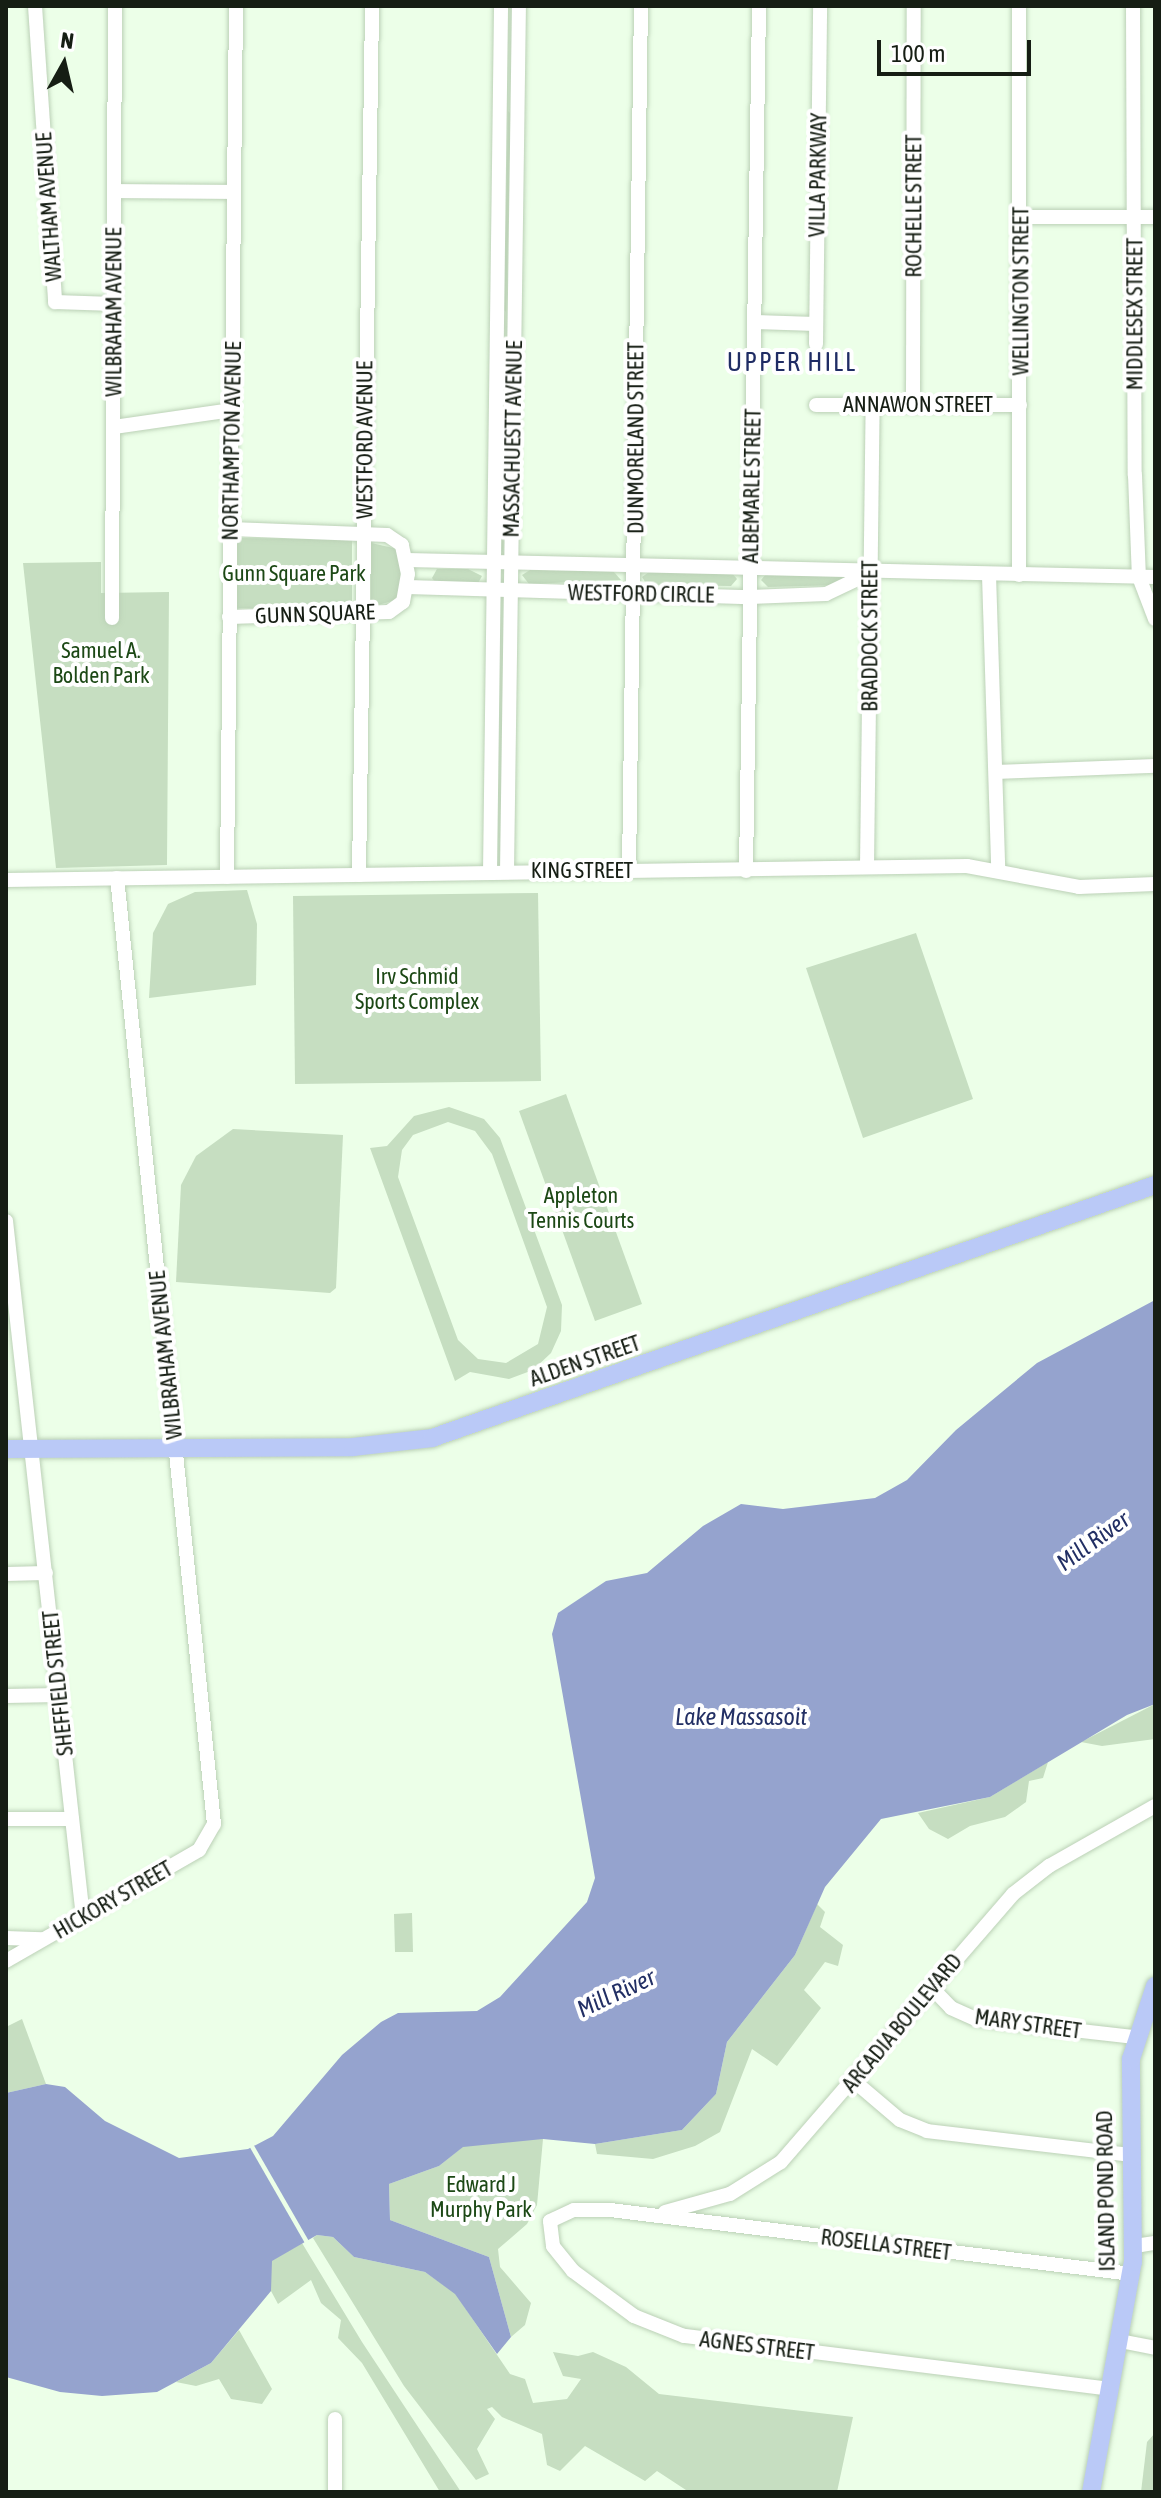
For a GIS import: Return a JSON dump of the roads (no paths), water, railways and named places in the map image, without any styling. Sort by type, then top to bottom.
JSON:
[{"type":"main road","name":"ALDEN STREET","points":[[6,1449],[353,1447],[432,1438],[1155,1185]]},
{"type":"main road","name":"ISLAND POND ROAD","points":[[1091,2492],[1135,2246],[1128,2091],[1135,2037],[1155,1986]]},
{"type":"street","name":"WALTHAM AVENUE","points":[[35,6],[55,302],[114,304]]},
{"type":"street","name":"WILBRAHAM AVENUE","points":[[112,618],[115,6]]},
{"type":"street","name":"NORTHAMPTON AVENUE","points":[[227,877],[236,6]]},
{"type":"street","name":"WESTFORD AVENUE","points":[[359,875],[372,6]]},
{"type":"street","points":[[490,872],[501,6]]},
{"type":"street","name":"MASSACHUESTT AVENUE","points":[[507,872],[519,6]]},
{"type":"street","name":"DUNMORELAND STREET","points":[[629,871],[641,6]]},
{"type":"street","name":"ALBEMARLE STREET","points":[[746,871],[759,6]]},
{"type":"street","name":"VILLA PARKWAY","points":[[816,344],[820,6]]},
{"type":"street","name":"ROCHELLE STREET","points":[[913,406],[914,6]]},
{"type":"street","name":"WELLINGTON STREET","points":[[1019,6],[1022,217],[1019,575]]},
{"type":"street","name":"MIDDLESEX STREET","points":[[1133,6],[1139,577],[1155,619]]},
{"type":"street","points":[[500,100],[517,100]]},
{"type":"street","points":[[114,191],[234,192]]},
{"type":"street","points":[[1022,217],[1155,217]]},
{"type":"street","points":[[755,322],[816,324]]},
{"type":"street","points":[[497,326],[515,326]]},
{"type":"street","name":"ANNAWON STREET","points":[[816,405],[1020,405]]},
{"type":"street","name":"BRADDOCK STREET","points":[[867,867],[873,406]]},
{"type":"street","points":[[114,427],[232,410]]},
{"type":"street","points":[[231,529],[364,532],[396,539],[407,560],[407,587]]},
{"type":"street","name":"WESTFORD CIRCLE","points":[[407,560],[870,573],[1155,577]]},
{"type":"street","name":"WESTFORD CIRCLE","points":[[407,587],[494,592],[750,597],[826,594],[870,573]]},
{"type":"street","points":[[989,575],[998,868]]},
{"type":"street","name":"GUNN SQUARE","points":[[229,617],[363,614],[397,608],[407,587]]},
{"type":"street","points":[[492,721],[509,722]]},
{"type":"street","points":[[996,772],[1155,766]]},
{"type":"street","name":"KING STREET","points":[[6,880],[867,867],[998,868],[1079,887],[1155,884]]},
{"type":"street","name":"WILBRAHAM AVENUE","points":[[117,878],[177,1448],[213,1832]]},
{"type":"street","name":"SHEFFIELD STREET","points":[[6,1221],[13,1342],[32,1449],[83,1917]]},
{"type":"street","points":[[6,1574],[46,1573]]},
{"type":"street","points":[[6,1696],[59,1695]]},
{"type":"street","name":"ARCADIA BOULEVARD","points":[[640,2213],[695,2207],[752,2183],[800,2145],[931,1987],[1026,1883],[1155,1806]]},
{"type":"street","points":[[6,1819],[72,1819]]},
{"type":"street","name":"HICKORY STREET","points":[[6,1961],[189,1856],[213,1832]]},
{"type":"street","points":[[6,1938],[45,1939]]},
{"type":"street","name":"MARY STREET","points":[[931,1987],[951,2008],[971,2017],[1135,2037]]},
{"type":"street","points":[[854,2081],[900,2120],[920,2129],[1132,2155]]},
{"type":"street","name":"AGNES STREET","points":[[640,2213],[595,2209],[555,2214],[550,2221],[550,2239],[573,2271],[634,2316],[665,2330],[717,2342],[1111,2389]]},
{"type":"street","name":"ROSELLA STREET","points":[[640,2213],[1132,2274]]},
{"type":"street","points":[[1135,2246],[1155,2243]]},
{"type":"street","points":[[1120,2341],[1155,2348]]},
{"type":"street","points":[[335,2419],[335,2492]]},
{"type":"water","name":"Lake Massasoit","points":[[1155,1300],[1155,1704],[1127,1715],[990,1797],[881,1819],[825,1887],[795,1955],[727,2042],[716,2094],[682,2130],[595,2144],[543,2139],[463,2147],[439,2166],[389,2184],[390,2220],[489,2257],[511,2337],[497,2354],[455,2294],[425,2272],[354,2257],[333,2237],[317,2235],[272,2261],[271,2291],[211,2363],[157,2392],[102,2396],[60,2392],[6,2377],[6,2093],[46,2084],[65,2087],[105,2121],[179,2158],[248,2149],[273,2136],[342,2055],[381,2022],[398,2013],[477,2011],[500,1997],[587,1902],[595,1878],[552,1634],[558,1613],[606,1581],[647,1573],[703,1526],[741,1504],[783,1509],[875,1498],[907,1480],[956,1430],[1037,1363]]},
{"type":"district","name":"UPPER HILL","points":[[792,363]]},
{"type":"park label","name":"Gunn Square Park","points":[[294,574]]},
{"type":"park label","name":"Samuel A. Bolden Park","points":[[101,662]]},
{"type":"park label","name":"Irv Schmid Sports Complex","points":[[417,988]]},
{"type":"park label","name":"Appleton Tennis Courts","points":[[581,1208]]},
{"type":"park label","name":"Edward J Murphy Park","points":[[481,2196]]},
{"type":"water label","name":"Mill River","points":[[1093,1541]]},
{"type":"water label","name":"Mill River","points":[[616,1993]]}]
